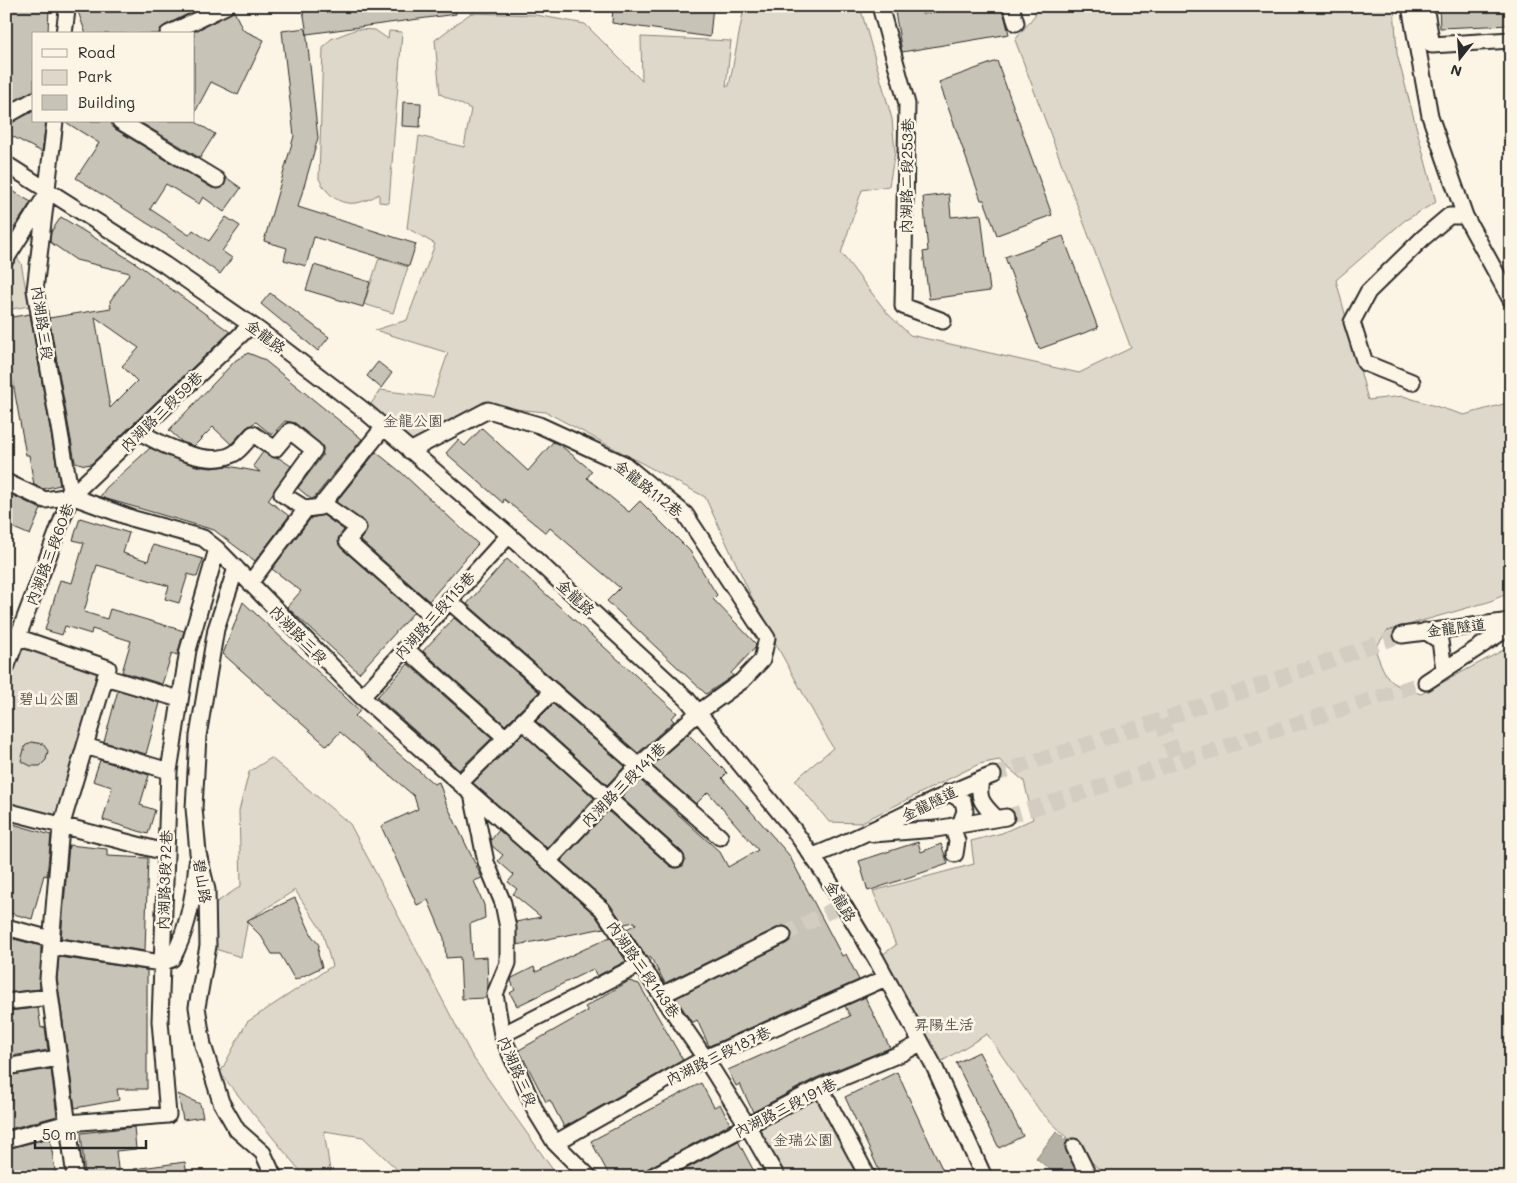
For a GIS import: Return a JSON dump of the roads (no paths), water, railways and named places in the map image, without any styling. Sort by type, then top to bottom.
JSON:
[{"type":"street","points":[[64,32],[67,10],[65,6]]},
{"type":"street","points":[[172,32],[226,6]]},
{"type":"street","name":"內湖路二段253巷","points":[[880,6],[907,104],[903,306],[943,321]]},
{"type":"street","points":[[1011,6],[1016,23]]},
{"type":"street","points":[[1410,6],[1430,116],[1465,216],[1511,300]]},
{"type":"street","points":[[1424,6],[1432,45],[1511,40]]},
{"type":"street","points":[[6,116],[32,101]]},
{"type":"street","name":"內湖路三段","points":[[55,122],[36,290],[71,496],[134,519],[202,538],[217,549],[362,697],[472,794],[486,862],[503,903],[508,928],[508,963],[495,994],[502,1035],[536,1112],[555,1143],[589,1177]]},
{"type":"street","points":[[122,122],[217,180]]},
{"type":"street","name":"金龍路","points":[[6,164],[165,265],[251,325],[384,428],[509,535],[699,712],[813,856],[886,978],[921,1043],[984,1177]]},
{"type":"street","points":[[6,259],[48,191]]},
{"type":"street","points":[[1412,382],[1365,363],[1352,322],[1368,292],[1423,238],[1449,216],[1465,216]]},
{"type":"street","name":"內湖路三段59巷","points":[[71,496],[251,325]]},
{"type":"street","name":"金龍路112巷","points":[[410,451],[488,410],[539,425],[624,464],[685,514],[767,638],[762,660],[742,681],[699,712]]},
{"type":"street","points":[[250,583],[306,509],[320,506],[384,428]]},
{"type":"street","points":[[140,432],[159,444],[181,452],[215,458],[234,454],[253,434],[275,449],[290,431],[314,450],[282,494],[306,509]]},
{"type":"street","points":[[6,482],[46,500],[71,496]]},
{"type":"street","name":"內湖路三段60巷","points":[[6,668],[71,496]]},
{"type":"street","points":[[322,503],[358,528],[346,541],[432,617]]},
{"type":"street","name":"內湖路三段115巷","points":[[362,697],[432,617],[509,535]]},
{"type":"street","name":"內湖路3段72巷","points":[[68,1123],[168,1115],[160,1021],[169,771],[179,699],[194,624],[217,549]]},
{"type":"street","name":"碧山路","points":[[236,568],[216,628],[202,711],[194,808],[198,853],[207,890],[208,946],[197,1007],[204,1045],[222,1102],[237,1130],[263,1153],[274,1177]]},
{"type":"street","points":[[448,600],[720,837]]},
{"type":"street","name":"金龍隧道","points":[[1402,635],[1426,630],[1509,628]]},
{"type":"street","name":"金龍隧道","points":[[1426,682],[1509,628]]},
{"type":"street","points":[[1426,630],[1440,641],[1444,669]]},
{"type":"street","points":[[17,637],[108,668],[61,827],[51,942],[50,997],[75,1177]]},
{"type":"street","points":[[405,648],[506,738]]},
{"type":"street","points":[[105,677],[179,699]]},
{"type":"street","points":[[460,783],[553,691]]},
{"type":"street","name":"內湖路三段141巷","points":[[549,860],[638,766],[699,712]]},
{"type":"street","points":[[522,722],[676,858]]},
{"type":"street","points":[[85,746],[169,771]]},
{"type":"street","name":"金龍隧道","points":[[813,856],[866,835],[948,792],[987,777],[978,794],[983,804],[1001,818],[956,826],[866,835]]},
{"type":"street","points":[[948,792],[963,801],[965,811],[956,826],[957,841],[954,854]]},
{"type":"street","name":"內湖路三段143巷","points":[[472,794],[549,860],[602,909],[705,1058],[777,1177]]},
{"type":"street","points":[[6,811],[61,827],[165,852]]},
{"type":"street","points":[[6,927],[51,942],[161,963],[172,959],[180,945],[188,913],[198,853]]},
{"type":"street","points":[[662,995],[783,935]]},
{"type":"street","points":[[502,1035],[641,964]]},
{"type":"street","name":"內湖路三段187巷","points":[[555,1143],[705,1058],[886,978]]},
{"type":"street","points":[[6,1002],[50,997]]},
{"type":"street","name":"內湖路三段191巷","points":[[651,1177],[820,1087],[902,1053],[921,1043]]},
{"type":"street","points":[[6,1067],[58,1058]]},
{"type":"street","points":[[820,1087],[868,1177]]},
{"type":"street","points":[[6,1140],[68,1123]]},
{"type":"street","points":[[1074,1146],[1089,1177]]},
{"type":"tunnel","points":[[993,775],[1161,720],[1402,635]]},
{"type":"tunnel","points":[[1006,817],[1426,682]]},
{"type":"tunnel","points":[[1161,720],[1177,761]]},
{"type":"tunnel","points":[[783,935],[842,905]]},
{"type":"park label","name":"金龍公園","points":[[413,420]]},
{"type":"park label","name":"碧山公園","points":[[49,698]]},
{"type":"park label","name":"昇陽生活","points":[[944,1024]]},
{"type":"park label","name":"金瑞公園","points":[[803,1139]]}]
